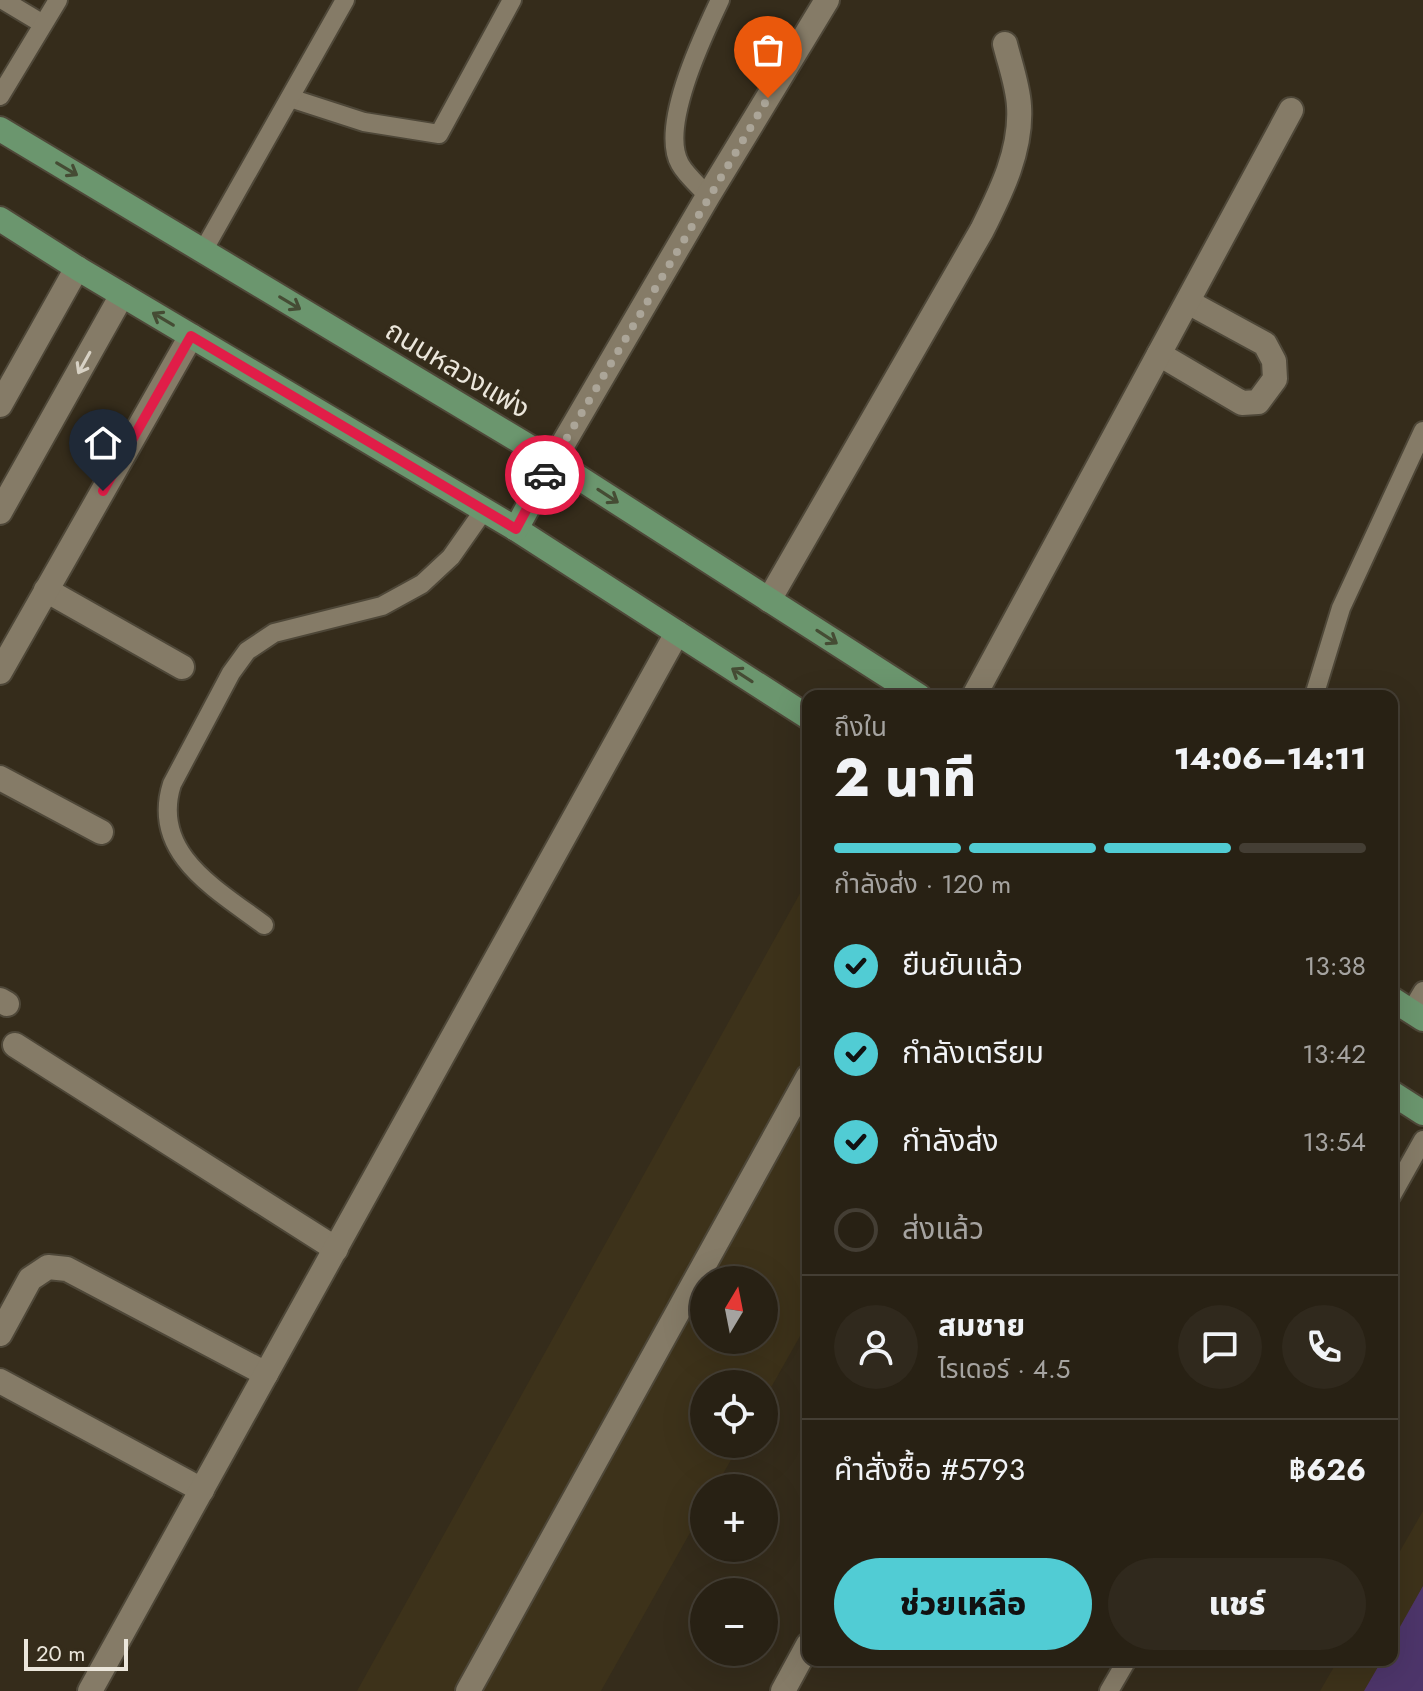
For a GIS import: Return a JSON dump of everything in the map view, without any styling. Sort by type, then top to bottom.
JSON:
[{"type":"main road","name":"ถนนหลวงแพ่ง","points":[[0,129],[553,461],[910,690]]},
{"type":"main road","points":[[0,219],[516,529],[802,713]]},
{"type":"main road","points":[[516,529],[553,461]]},
{"type":"main road","points":[[1398,1097],[1423,1113]]},
{"type":"street","points":[[553,461],[827,0]]},
{"type":"street","points":[[769,600],[974,244],[1004,185],[1015,146],[1019,105],[1005,44]]},
{"type":"street","points":[[977,690],[1291,110]]},
{"type":"street","points":[[0,405],[77,268]]},
{"type":"street","points":[[0,512],[122,295]]},
{"type":"street","points":[[1159,354],[1242,403],[1258,402],[1275,379],[1274,361],[1265,344],[1188,302]]},
{"type":"street","points":[[0,672],[191,336]]},
{"type":"street","points":[[46,590],[182,667]]},
{"type":"street","points":[[90,1691],[677,633]]},
{"type":"street","points":[[0,778],[101,832]]},
{"type":"street","points":[[15,1045],[336,1249]]},
{"type":"street","points":[[468,1691],[802,1088]]},
{"type":"street","points":[[0,1334],[30,1279],[48,1267],[67,1269],[266,1374]]},
{"type":"street","points":[[0,1381],[202,1490]]},
{"type":"street","points":[[783,1691],[802,1656]]},
{"type":"lane","points":[[3,0],[43,24]]},
{"type":"lane","points":[[0,96],[58,0]]},
{"type":"lane","points":[[203,251],[345,0]]},
{"type":"lane","points":[[290,98],[364,122],[439,134],[512,0]]},
{"type":"lane","points":[[708,196],[678,163],[674,127],[682,92],[720,0]]},
{"type":"lane","points":[[1316,690],[1341,608],[1423,431]]},
{"type":"lane","points":[[264,925],[197,875],[177,846],[167,824],[167,801],[172,784],[231,673],[247,651],[274,633],[382,606],[422,584],[451,557],[484,510]]},
{"type":"lane","points":[[1398,1184],[1423,1140]]},
{"type":"lane","points":[[1109,1691],[1124,1666]]},
{"type":"shaded area","points":[[802,890],[802,1333],[778,1375],[778,1370],[690,1370],[690,1458],[732,1458],[723,1474],[690,1474],[690,1533],[601,1691],[357,1691]]},
{"type":"shaded area","points":[[1423,1511],[1423,1691],[1320,1691],[1335,1666],[1398,1666],[1398,1555]]},
{"type":"building","points":[[1423,1586],[1423,1691],[1364,1691],[1379,1666],[1398,1666],[1398,1630]]},
{"type":"way so far","points":[[545,475],[768,98]]},
{"type":"route","points":[[103,491],[191,336],[516,529],[545,475]]}]
